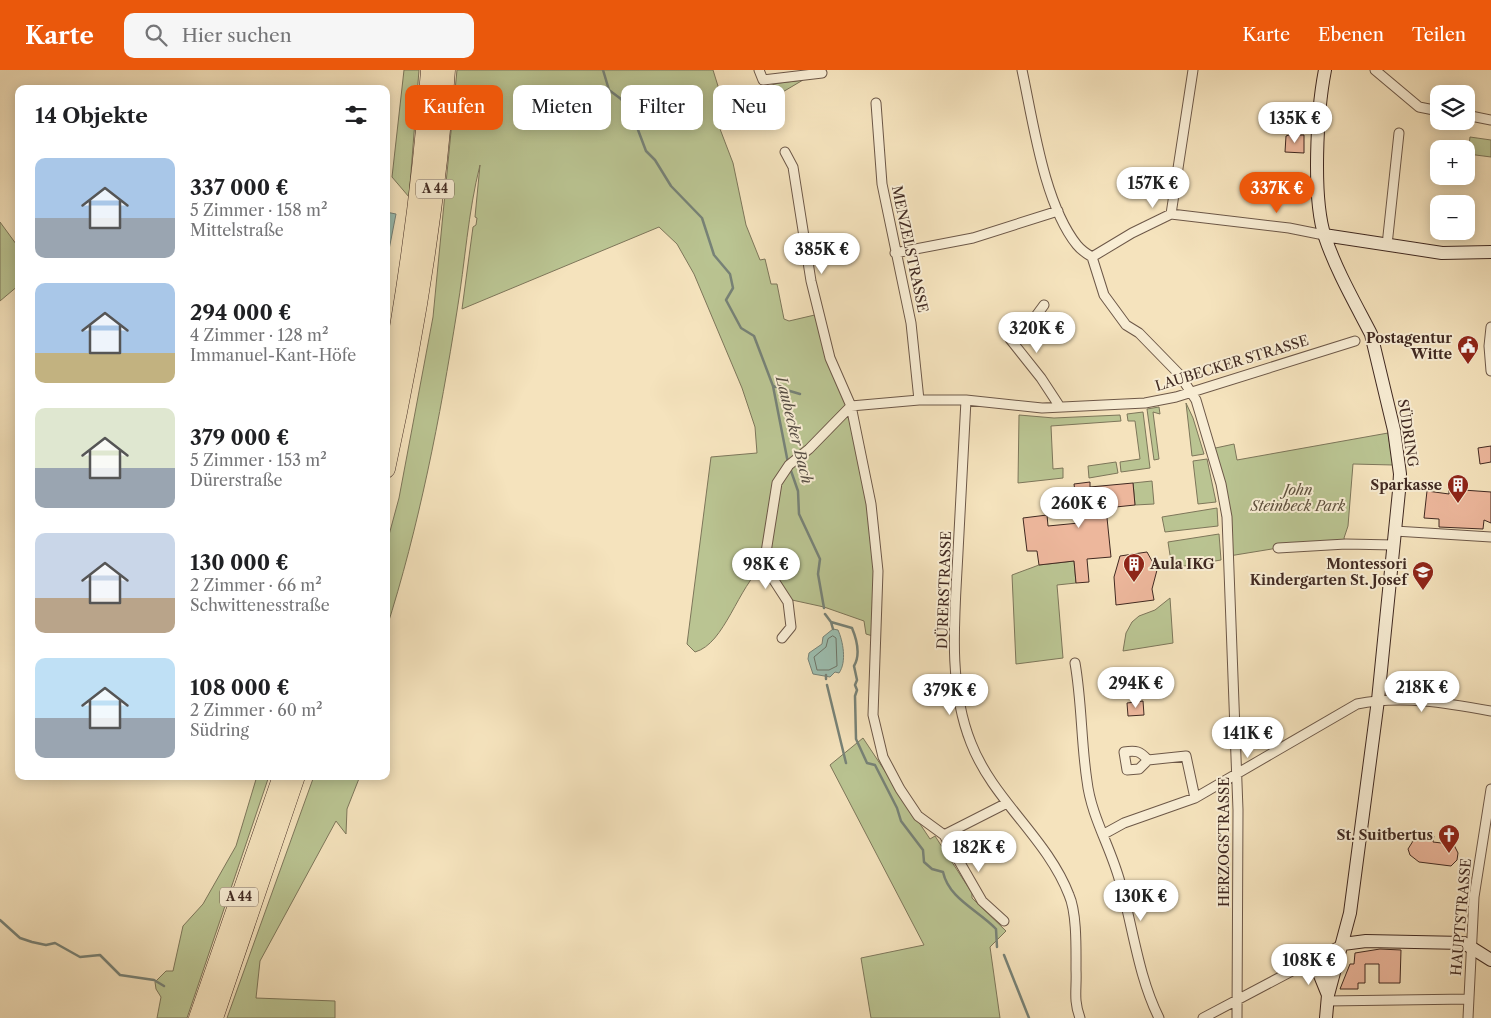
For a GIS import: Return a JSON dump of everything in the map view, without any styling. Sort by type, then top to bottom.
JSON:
[{"type":"highway","name":"A 44","points":[[390,378],[404,306],[418,204],[430,70]]},
{"type":"highway","name":"A 44","points":[[390,449],[419,308],[432,221],[446,70]]},
{"type":"highway","name":"A 44","points":[[198,1018],[281,780]]},
{"type":"highway","name":"A 44","points":[[214,1018],[295,780]]},
{"type":"street","points":[[759,70],[763,80],[779,74],[822,72]]},
{"type":"street","points":[[1022,70],[1039,152],[1058,211],[1078,247],[1092,257],[1132,233],[1171,214],[1289,228],[1442,253],[1491,252]]},
{"type":"street","points":[[1171,214],[1193,70]]},
{"type":"street","name":"SÜDRING","points":[[1326,70],[1318,129],[1320,199],[1324,235],[1370,334],[1388,396],[1400,474],[1378,700],[1351,906],[1343,944],[1327,998],[1326,1018]]},
{"type":"street","points":[[1375,70],[1419,107],[1430,109]]},
{"type":"street","name":"MENZELSTRASSE","points":[[876,103],[882,184],[911,323],[919,400]]},
{"type":"street","points":[[1475,117],[1491,120]]},
{"type":"street","points":[[1387,245],[1399,134]]},
{"type":"street","points":[[785,152],[794,167],[812,281],[830,358],[852,406],[871,504],[878,571],[873,715],[884,757],[900,789],[918,816],[944,835],[982,901],[1004,920]]},
{"type":"street","points":[[895,253],[973,238],[1058,211]]},
{"type":"street","name":"HERZOGSTRASSE","points":[[1092,257],[1104,295],[1126,325],[1139,333],[1179,374],[1196,400],[1211,449],[1228,517],[1237,776],[1236,1018]]},
{"type":"street","points":[[1044,305],[1033,320],[1010,339],[1041,378],[1060,407]]},
{"type":"street","points":[[1491,327],[1491,371]]},
{"type":"street","name":"LAUBECKER STRASSE","points":[[852,406],[919,400],[966,400],[1042,408],[1145,403],[1176,397],[1355,340]]},
{"type":"street","name":"DÜRERSTRASSE","points":[[966,400],[954,622],[956,672],[961,709],[970,743],[989,780],[1056,868],[1070,896],[1076,971],[1074,1003],[1080,1018]]},
{"type":"street","points":[[782,638],[791,627],[788,602],[764,565],[777,483],[789,465],[809,449],[852,406]]},
{"type":"street","points":[[1395,531],[1491,537]]},
{"type":"street","points":[[1278,548],[1346,544],[1394,545]]},
{"type":"street","points":[[1076,664],[1081,696],[1087,782],[1094,812],[1104,834],[1120,882],[1133,940],[1158,1018]]},
{"type":"street","points":[[1104,834],[1124,824],[1195,798],[1237,776],[1357,704],[1378,700],[1426,701],[1491,711]]},
{"type":"street","points":[[1148,760],[1186,756],[1195,798]]},
{"type":"street","name":"HAUPTSTRASSE","points":[[1468,1018],[1475,889],[1491,789]]},
{"type":"street","points":[[944,835],[1007,803]]},
{"type":"street","points":[[1203,1018],[1343,944],[1366,941],[1458,942],[1472,946],[1491,960]]},
{"type":"street","points":[[1310,962],[1319,973],[1327,998],[1468,999]]},
{"type":"green space","points":[[404,70],[419,70],[418,85],[405,85],[405,130],[414,130],[409,197],[392,177]]},
{"type":"green space","points":[[457,70],[713,70],[718,85],[713,85],[713,130],[720,130],[733,163],[746,225],[760,260],[765,259],[771,284],[777,284],[784,319],[789,321],[819,314],[830,358],[851,406],[878,571],[876,637],[866,634],[864,621],[824,607],[792,600],[764,565],[746,586],[715,638],[706,647],[695,652],[687,644],[711,457],[757,453],[755,427],[742,388],[694,274],[677,244],[659,227],[462,309],[473,227],[476,225],[477,218],[475,217],[480,165],[472,201],[457,311],[436,432],[409,552],[390,617],[390,531],[399,498],[433,317],[451,130],[503,130],[503,85],[456,85]]},
{"type":"green space","points":[[803,80],[785,91],[785,85],[772,85],[779,83]]},
{"type":"green space","points":[[1470,137],[1491,140],[1491,157],[1475,155],[1475,140],[1470,140]]},
{"type":"green space","points":[[0,222],[15,243],[15,288],[0,301]]},
{"type":"green space","points":[[1186,403],[1193,418],[1204,454],[1192,456]]},
{"type":"green space","points":[[1159,407],[1160,414],[1153,412],[1159,459],[1154,460],[1147,409]]},
{"type":"green space","points":[[1143,412],[1150,468],[1121,472],[1120,462],[1140,459],[1135,421],[1128,421],[1127,414]]},
{"type":"green space","points":[[1019,415],[1054,418],[1120,415],[1121,421],[1051,426],[1053,469],[1063,468],[1063,478],[1018,483]]},
{"type":"green space","name":"John Steinbeck Park","points":[[1388,433],[1393,465],[1353,464],[1348,526],[1344,538],[1346,544],[1278,548],[1229,556],[1211,449],[1234,444],[1237,460]]},
{"type":"green space","points":[[1207,459],[1216,502],[1198,504],[1193,461]]},
{"type":"green space","points":[[1116,462],[1118,473],[1089,478],[1088,466]]},
{"type":"green space","points":[[1152,481],[1154,504],[1135,505],[1133,483]]},
{"type":"green space","points":[[1217,508],[1218,526],[1165,532],[1162,517]]},
{"type":"green space","points":[[1219,534],[1221,560],[1172,568],[1168,542]]},
{"type":"green space","points":[[1074,561],[1076,583],[1057,585],[1063,658],[1016,664],[1012,575],[1039,565]]},
{"type":"green space","points":[[1170,598],[1173,643],[1123,651],[1126,633],[1132,622],[1139,616],[1155,610]]},
{"type":"green space","points":[[863,738],[930,839],[935,836],[972,893],[972,898],[1006,931],[990,947],[1000,1018],[871,1018],[861,958],[924,945],[830,765]]},
{"type":"green space","points":[[256,780],[268,780],[187,1018],[157,1018],[161,997],[156,989],[155,982],[166,971],[173,971],[183,926],[203,904],[236,846]]},
{"type":"green space","points":[[313,780],[358,780],[347,809],[346,834],[336,821],[260,961],[256,998],[335,1001],[335,1018],[227,1018]]},
{"type":"water","points":[[390,213],[396,214],[390,245]]},
{"type":"water","points":[[833,629],[838,630],[843,646],[844,657],[839,673],[835,672],[830,677],[813,674],[808,659],[809,653],[822,644],[823,637]]},
{"type":"building","points":[[1304,135],[1304,153],[1285,152],[1286,136]]},
{"type":"building","points":[[1491,446],[1491,462],[1480,464],[1478,448]]},
{"type":"building","points":[[1090,482],[1090,487],[1133,483],[1135,505],[1106,508],[1111,557],[1087,559],[1089,582],[1076,583],[1074,561],[1039,565],[1037,551],[1027,551],[1023,518],[1047,515],[1048,526],[1079,523],[1074,484]]},
{"type":"building","name":"Sparkasse","points":[[1449,489],[1491,492],[1491,523],[1484,520],[1483,529],[1439,527],[1439,519],[1424,518],[1427,491],[1449,494]]},
{"type":"building","name":"Aula IKG","points":[[1147,552],[1157,570],[1152,589],[1154,600],[1116,605],[1114,577],[1120,556]]},
{"type":"building","points":[[1143,701],[1144,715],[1128,716],[1127,703]]},
{"type":"building","points":[[1409,832],[1434,836],[1433,842],[1450,844],[1452,847],[1454,845],[1458,853],[1457,860],[1451,866],[1419,862],[1410,855],[1408,849],[1413,841],[1408,840]]},
{"type":"building","points":[[1380,949],[1401,950],[1400,983],[1379,983],[1379,964],[1365,964],[1365,983],[1358,983],[1358,989],[1340,989],[1350,964],[1354,964],[1355,953]]},
{"type":"waterway","name":"Laubecker Bach","points":[[603,70],[609,90],[621,99],[632,114],[646,151],[655,160],[671,186],[702,218],[714,255],[730,274],[733,288],[726,300],[741,328],[754,336],[773,386],[788,463]]},
{"type":"waterway","points":[[773,386],[800,394]]},
{"type":"waterway","name":"Laubecker Bach","points":[[790,468],[798,491],[799,514],[820,559],[818,574],[824,608]]},
{"type":"waterway","name":"Laubecker Bach","points":[[825,614],[831,622],[852,628],[855,637],[858,652],[854,666],[857,680],[855,685],[857,690],[855,696],[856,739],[867,763],[875,765],[897,808],[901,821],[923,850],[924,862],[932,869],[943,872],[951,890],[996,929],[997,947]]},
{"type":"waterway","name":"Laubecker Bach","points":[[831,622],[833,629]]},
{"type":"waterway","points":[[827,685],[846,763]]},
{"type":"waterway","points":[[0,920],[20,938],[46,945],[55,943],[80,957],[100,955],[120,975],[154,980],[164,986]]},
{"type":"waterway","name":"Laubecker Bach","points":[[1004,955],[1029,1018]]},
{"type":"place","name":"Postagentur Witte","points":[[1468,365]]},
{"type":"place","name":"Sparkasse","points":[[1458,504]]},
{"type":"place","name":"Aula IKG","points":[[1134,583]]},
{"type":"place","name":"Montessori Kindergarten St. Josef","points":[[1423,591]]},
{"type":"place","name":"St. Suitbertus","points":[[1449,854]]}]
